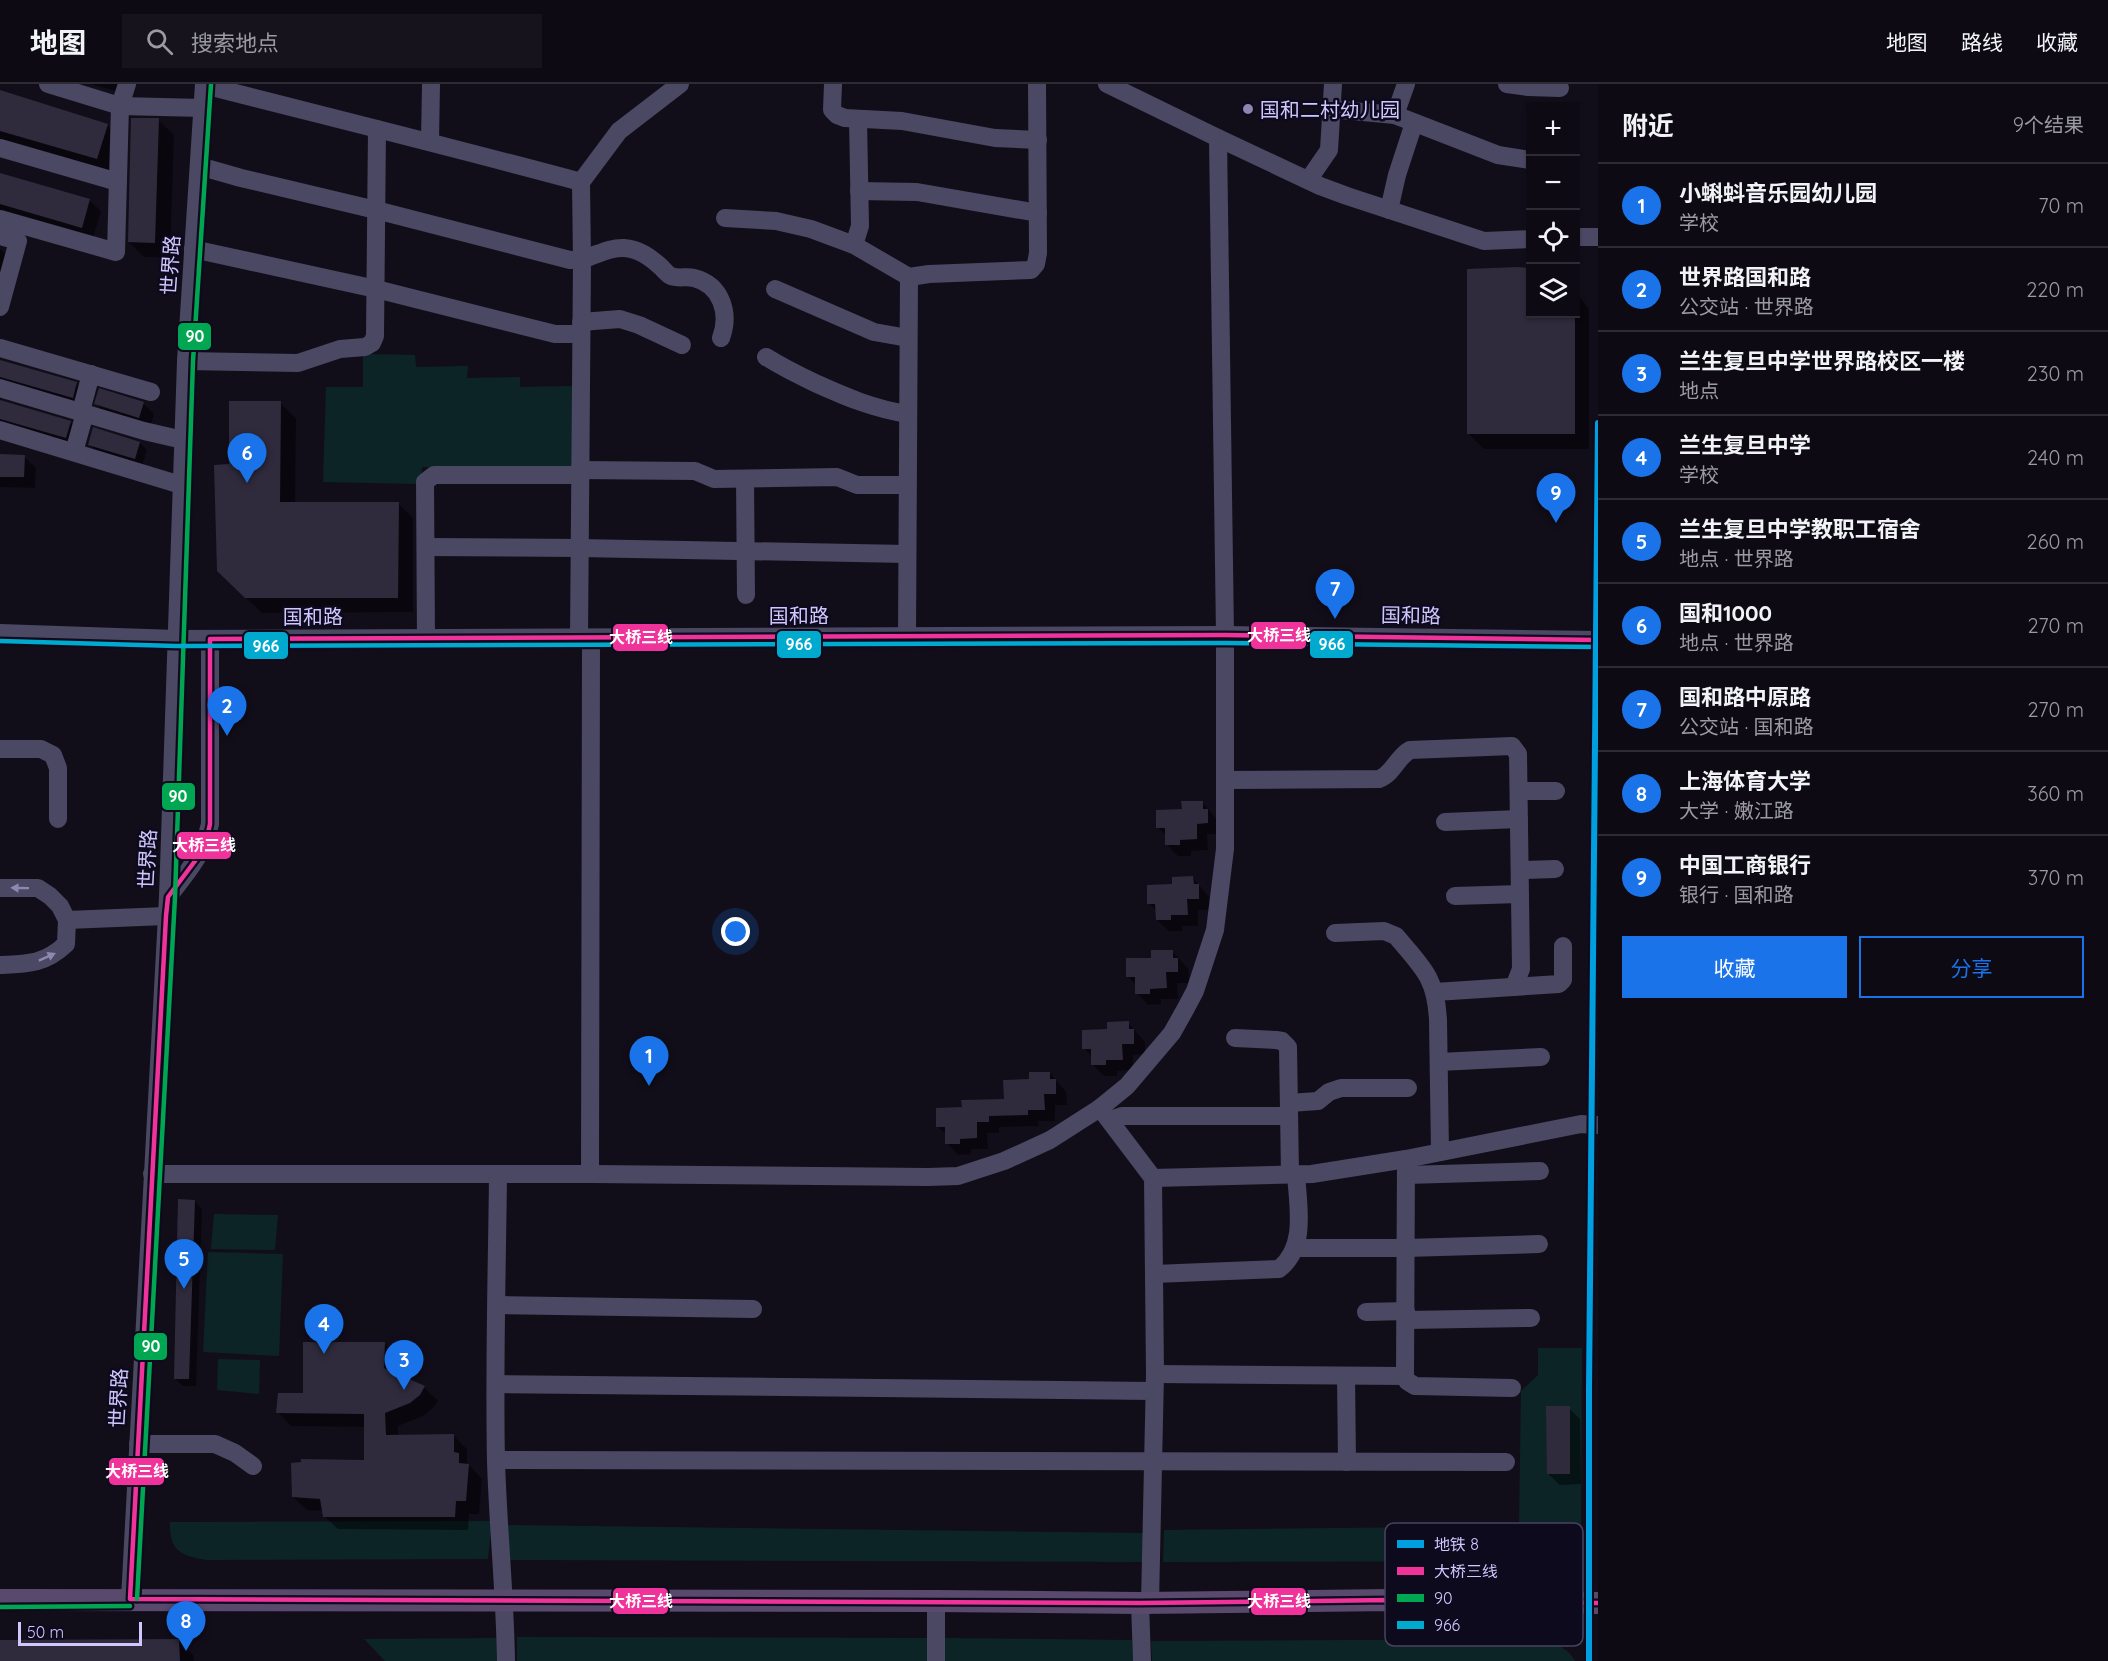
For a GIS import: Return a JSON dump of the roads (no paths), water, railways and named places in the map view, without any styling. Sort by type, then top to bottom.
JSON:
[{"type":"main road","points":[[0,1600],[1145,1603],[1385,1600]]},
{"type":"main road","points":[[1583,1603],[1598,1603]]},
{"type":"street","points":[[48,84],[120,106],[203,108]]},
{"type":"street","points":[[0,219],[116,252],[120,106],[127,84]]},
{"type":"street","points":[[204,84],[581,182]]},
{"type":"street","name":"世界路","points":[[130,1599],[168,897],[186,361],[204,84]]},
{"type":"street","points":[[430,141],[431,84]]},
{"type":"street","points":[[590,1174],[585,639],[579,548],[581,182],[619,131],[680,84]]},
{"type":"street","points":[[832,84],[832,110],[845,118],[902,121],[995,138],[1038,140]]},
{"type":"street","points":[[725,218],[776,221],[811,229],[855,245],[909,277],[929,274],[1030,270],[1036,264],[1038,253],[1038,84]]},
{"type":"street","points":[[1107,84],[1320,186],[1484,241],[1526,239]]},
{"type":"street","points":[[1309,179],[1329,150],[1333,84]]},
{"type":"street","points":[[1395,115],[1406,84]]},
{"type":"street","points":[[1507,84],[1560,88]]},
{"type":"street","points":[[1331,110],[1395,115],[1498,155],[1526,158]]},
{"type":"street","points":[[855,245],[860,226],[858,118]]},
{"type":"street","points":[[1389,210],[1397,175],[1414,123]]},
{"type":"street","points":[[186,361],[298,363],[340,349],[365,347],[372,343],[375,336],[377,129]]},
{"type":"street","points":[[152,1174],[958,1176],[1004,1161],[1105,1114],[1172,1033],[1195,991],[1215,930],[1225,849],[1225,635],[1218,138]]},
{"type":"street","points":[[0,148],[118,183]]},
{"type":"street","points":[[199,166],[534,251],[582,261],[610,249],[624,248],[640,251],[669,275],[694,278],[705,282],[712,288],[722,300],[725,311],[721,338]]},
{"type":"street","points":[[860,190],[917,192],[1038,213]]},
{"type":"street","points":[[0,236],[18,241],[4,276],[0,307]]},
{"type":"street","points":[[1580,237],[1598,237]]},
{"type":"street","points":[[193,249],[376,289],[555,334],[620,319],[639,325],[682,345]]},
{"type":"street","points":[[907,636],[909,277]]},
{"type":"street","points":[[775,289],[874,332],[908,338]]},
{"type":"street","points":[[0,348],[151,392]]},
{"type":"street","points":[[766,357],[780,366],[858,402],[908,414]]},
{"type":"street","points":[[74,452],[91,374]]},
{"type":"street","points":[[0,388],[144,431],[183,440]]},
{"type":"street","points":[[0,430],[182,485]]},
{"type":"street","points":[[426,639],[425,482],[434,475],[695,471],[714,479],[837,477],[857,485],[908,485]]},
{"type":"street","points":[[746,479],[746,595]]},
{"type":"street","points":[[426,548],[579,548],[907,554]]},
{"type":"street","name":"国和路","points":[[0,633],[176,639],[1225,635],[1598,640]]},
{"type":"street","points":[[168,897],[198,857],[206,842],[210,824],[210,639]]},
{"type":"street","points":[[1225,780],[1378,778],[1389,773],[1404,753],[1410,750],[1512,746],[1518,754],[1521,969],[1514,987]]},
{"type":"street","points":[[0,749],[41,749],[53,755],[58,768],[58,819]]},
{"type":"street","points":[[1519,791],[1556,791]]},
{"type":"street","points":[[1445,822],[1519,819]]},
{"type":"street","points":[[1520,870],[1555,869]]},
{"type":"street","points":[[0,888],[38,888],[60,906],[68,920],[66,944],[54,955],[29,964],[0,965]]},
{"type":"street","points":[[1455,896],[1520,894]]},
{"type":"street","points":[[68,920],[166,916]]},
{"type":"street","points":[[1335,933],[1390,932],[1396,936],[1427,974],[1438,1004],[1440,1152]]},
{"type":"street","points":[[1435,992],[1559,984],[1563,980],[1563,946]]},
{"type":"street","points":[[1154,1274],[1275,1270],[1284,1265],[1296,1248],[1298,1235],[1289,1110],[1289,1051],[1286,1044],[1276,1040],[1235,1038]]},
{"type":"street","points":[[1439,1062],[1542,1058]]},
{"type":"street","points":[[1105,1114],[1122,1116],[1289,1110],[1318,1101],[1329,1092],[1341,1088],[1408,1088]]},
{"type":"street","points":[[1105,1114],[1153,1178],[1155,1383],[1142,1661]]},
{"type":"street","points":[[1406,1167],[1440,1152],[1581,1124],[1598,1125]]},
{"type":"street","points":[[1153,1178],[1312,1174],[1406,1167],[1540,1172]]},
{"type":"street","points":[[1406,1167],[1405,1376],[1407,1381],[1415,1386],[1512,1388]]},
{"type":"street","points":[[498,1175],[496,1460],[500,1564],[505,1601],[506,1661]]},
{"type":"street","points":[[1296,1248],[1406,1248],[1539,1244]]},
{"type":"street","points":[[497,1305],[753,1309]]},
{"type":"street","points":[[1366,1312],[1531,1318]]},
{"type":"street","points":[[1346,1376],[1347,1462]]},
{"type":"street","points":[[496,1384],[1155,1383],[1405,1376]]},
{"type":"street","points":[[138,1444],[215,1444],[235,1453],[253,1466]]},
{"type":"street","points":[[496,1460],[1506,1462]]},
{"type":"street","points":[[936,1601],[936,1661]]},
{"type":"metro line","name":"8","points":[[1589,1661],[1589,1390],[1598,423]]},
{"type":"place","name":"国和二村幼儿园","points":[[1248,109]]},
{"type":"place","name":"国和1000","points":[[247,483]]},
{"type":"place","name":"中国工商银行","points":[[1556,523]]},
{"type":"place","name":"国和路中原路","points":[[1335,619]]},
{"type":"place","name":"世界路国和路","points":[[227,736]]},
{"type":"place","name":"小蝌蚪音乐园幼儿园","points":[[649,1086]]},
{"type":"place","name":"兰生复旦中学教职工宿舍","points":[[184,1289]]},
{"type":"place","name":"兰生复旦中学","points":[[324,1354]]},
{"type":"place","name":"兰生复旦中学世界路校区一楼","points":[[404,1390]]},
{"type":"place","name":"上海体育大学","points":[[186,1651]]}]
